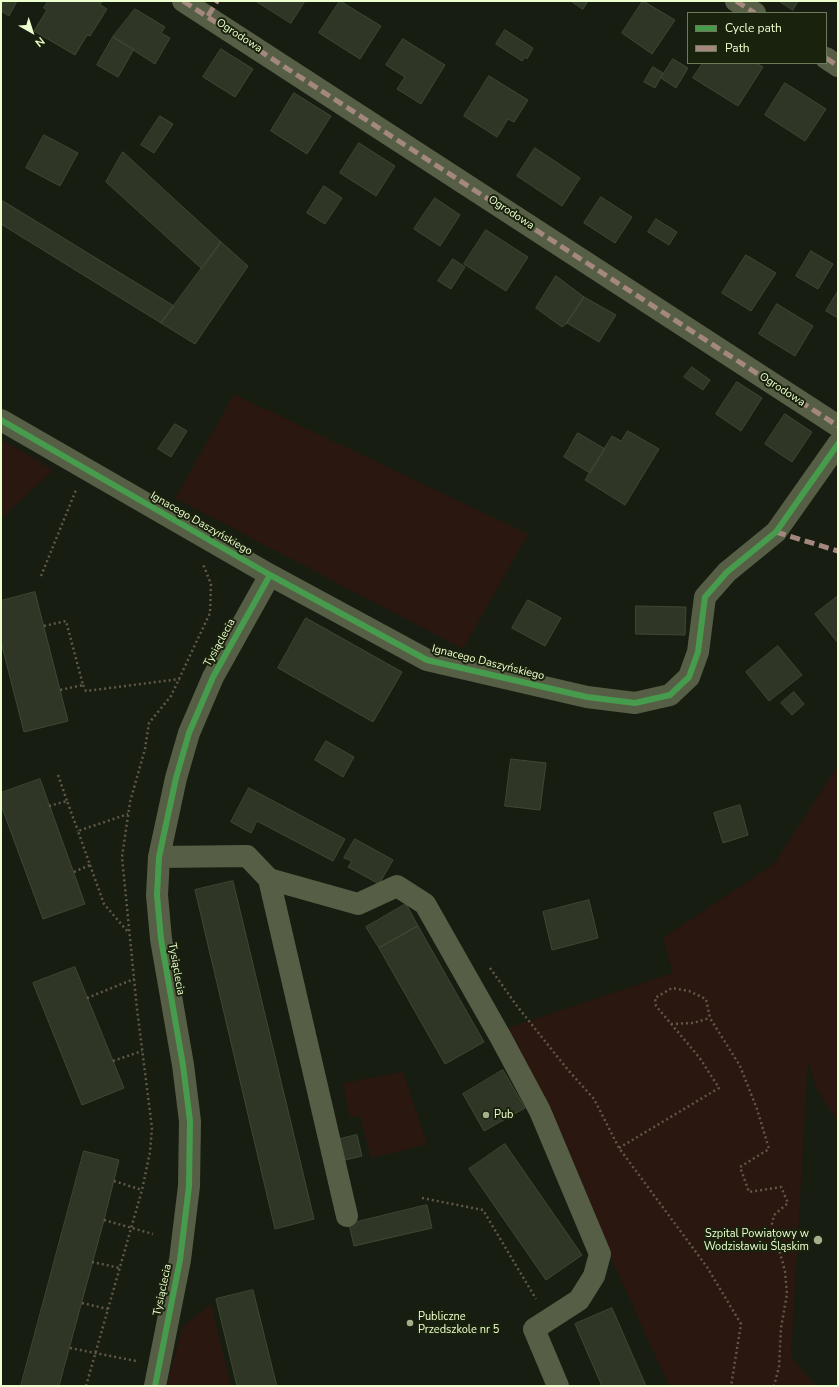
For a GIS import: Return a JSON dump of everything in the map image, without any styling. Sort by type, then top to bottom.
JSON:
[{"type":"street","name":"Ogrodowa","points":[[182,1],[213,9],[838,426]]},
{"type":"street","points":[[736,1],[753,12]]},
{"type":"street","points":[[827,59],[838,66]]},
{"type":"street","name":"Ignacego Daszyńskiego","points":[[1,420],[270,575],[428,660],[587,697],[635,703],[670,695],[689,678],[698,652],[705,597],[728,572],[776,532],[838,444]]},
{"type":"street","name":"Tysiąclecia","points":[[155,1386],[181,1252],[189,1186],[190,1121],[183,1065],[161,939],[157,895],[159,857],[176,778],[189,733],[213,677],[270,575]]},
{"type":"street","points":[[159,857],[247,856],[269,879],[358,904],[398,886],[425,904],[501,1038],[540,1111],[600,1254],[594,1276],[579,1300],[534,1329],[558,1386]]},
{"type":"street","points":[[269,879],[347,1216]]},
{"type":"path","points":[[41,576],[77,488]]},
{"type":"path","points":[[44,626],[66,620],[83,685],[86,691],[180,679]]},
{"type":"path","points":[[60,690],[83,685]]},
{"type":"path","points":[[58,775],[104,904],[130,934]]},
{"type":"path","points":[[49,806],[67,801]]},
{"type":"path","points":[[78,831],[128,814]]},
{"type":"path","points":[[74,872],[90,865]]},
{"type":"path","points":[[488,963],[522,1012],[568,1070],[594,1099],[619,1148],[707,1267],[741,1324],[731,1386]]},
{"type":"path","points":[[87,998],[134,979]]},
{"type":"path","points":[[619,1148],[719,1088],[699,1057],[656,1006],[655,998],[672,988],[689,991],[706,999],[710,1018],[740,1066],[757,1109],[769,1149],[740,1167],[749,1192],[781,1187],[788,1203],[774,1215],[772,1224],[785,1271],[787,1294],[782,1328],[779,1367],[774,1386]]},
{"type":"path","points":[[671,1024],[693,1023],[710,1018]]},
{"type":"path","points":[[113,1061],[142,1051]]},
{"type":"path","points":[[114,1181],[142,1190]]},
{"type":"path","points":[[422,1198],[484,1210],[538,1302],[534,1329]]},
{"type":"path","points":[[104,1220],[153,1234]]},
{"type":"path","points":[[92,1262],[120,1268]]},
{"type":"path","points":[[82,1303],[108,1309]]},
{"type":"path","points":[[70,1348],[138,1361]]},
{"type":"shaded area","points":[[234,394],[528,534],[463,649],[175,498]]},
{"type":"shaded area","points":[[1,439],[53,470],[1,519]]},
{"type":"shaded area","points":[[838,765],[838,1122],[817,1090],[808,1060],[791,1357],[816,1386],[669,1386],[507,1028],[673,973],[663,938],[774,864]]},
{"type":"shaded area","points":[[403,1072],[427,1144],[371,1158],[360,1116],[350,1118],[343,1083]]},
{"type":"shaded area","points":[[211,1304],[231,1386],[167,1386],[182,1327]]},
{"type":"building","points":[[1,1],[17,1],[9,16],[1,11]]},
{"type":"building","points":[[48,1],[102,1],[100,5],[107,9],[90,36],[87,35],[75,55],[34,31],[47,10],[44,8]]},
{"type":"building","points":[[256,1],[305,1],[291,23]]},
{"type":"building","points":[[340,1],[381,26],[360,59],[319,33]]},
{"type":"building","points":[[571,1],[588,1],[583,9]]},
{"type":"building","points":[[643,1],[675,20],[652,54],[622,33]]},
{"type":"building","points":[[779,1],[798,1],[793,10]]},
{"type":"building","points":[[135,9],[165,27],[161,33],[170,38],[155,64],[113,37]]},
{"type":"building","points":[[505,30],[533,48],[527,59],[525,57],[522,61],[496,44]]},
{"type":"building","points":[[113,37],[134,49],[118,77],[97,65]]},
{"type":"building","points":[[403,39],[445,65],[421,104],[397,89],[405,77],[386,65]]},
{"type":"building","points":[[221,49],[253,69],[235,97],[203,77]]},
{"type":"building","points":[[673,59],[688,68],[676,88],[661,78]]},
{"type":"building","points":[[702,64],[758,64],[763,67],[738,106],[693,78]]},
{"type":"building","points":[[653,67],[663,73],[655,88],[644,82]]},
{"type":"building","points":[[489,76],[528,100],[514,122],[508,119],[497,137],[464,116]]},
{"type":"building","points":[[785,83],[826,109],[805,141],[765,115]]},
{"type":"building","points":[[294,93],[331,116],[307,154],[271,131]]},
{"type":"building","points":[[160,116],[173,124],[154,153],[141,145]]},
{"type":"building","points":[[44,135],[78,153],[60,186],[26,168]]},
{"type":"building","points":[[359,143],[395,166],[376,196],[340,173]]},
{"type":"building","points":[[535,148],[580,178],[562,206],[517,176]]},
{"type":"building","points":[[123,152],[221,242],[202,269],[106,182]]},
{"type":"building","points":[[324,186],[342,198],[325,224],[307,213]]},
{"type":"building","points":[[601,197],[632,217],[615,243],[584,223]]},
{"type":"building","points":[[435,198],[460,215],[440,246],[414,229]]},
{"type":"building","points":[[3,201],[174,306],[161,323],[1,224],[1,204]]},
{"type":"building","points":[[656,219],[677,232],[669,245],[648,232]]},
{"type":"building","points":[[486,230],[528,257],[506,291],[464,264]]},
{"type":"building","points":[[221,242],[248,266],[195,344],[161,323]]},
{"type":"building","points":[[811,251],[833,264],[818,289],[796,276]]},
{"type":"building","points":[[746,255],[776,273],[751,311],[722,293]]},
{"type":"building","points":[[453,259],[465,267],[451,289],[438,281]]},
{"type":"building","points":[[556,276],[584,297],[567,323],[562,327],[536,308]]},
{"type":"building","points":[[838,291],[838,318],[826,311]]},
{"type":"building","points":[[584,297],[616,315],[599,342],[567,323]]},
{"type":"building","points":[[777,304],[813,326],[795,356],[759,334]]},
{"type":"building","points":[[692,367],[710,380],[703,390],[684,377]]},
{"type":"building","points":[[737,382],[762,398],[741,431],[716,414]]},
{"type":"building","points":[[785,414],[812,432],[792,462],[765,444]]},
{"type":"building","points":[[175,424],[187,431],[171,457],[158,449]]},
{"type":"building","points":[[628,431],[659,449],[625,505],[585,480],[612,436],[621,441]]},
{"type":"building","points":[[578,433],[605,449],[590,473],[564,457]]},
{"type":"building","points":[[35,592],[68,721],[24,732],[1,642],[1,601]]},
{"type":"building","points":[[838,596],[838,643],[815,614]]},
{"type":"building","points":[[528,600],[561,618],[545,646],[512,628]]},
{"type":"building","points":[[636,606],[686,607],[685,635],[636,634]]},
{"type":"building","points":[[306,618],[402,672],[373,722],[278,668]]},
{"type":"building","points":[[778,646],[802,675],[769,701],[746,672]]},
{"type":"building","points":[[794,692],[804,704],[792,715],[781,703]]},
{"type":"building","points":[[326,741],[354,757],[343,777],[315,760]]},
{"type":"building","points":[[511,759],[546,763],[540,810],[505,806]]},
{"type":"building","points":[[40,779],[85,904],[43,919],[1,805],[1,793]]},
{"type":"building","points":[[249,788],[345,839],[333,861],[257,821],[251,833],[231,822]]},
{"type":"building","points":[[740,805],[748,835],[723,843],[714,813]]},
{"type":"building","points":[[355,839],[393,860],[379,884],[348,867],[352,861],[344,858]]},
{"type":"building","points":[[233,881],[314,1219],[275,1229],[195,890]]},
{"type":"building","points":[[589,900],[598,938],[552,950],[543,912]]},
{"type":"building","points":[[406,904],[418,926],[379,948],[366,927]]},
{"type":"building","points":[[418,926],[484,1042],[445,1064],[379,948]]},
{"type":"building","points":[[75,967],[124,1088],[82,1105],[33,983]]},
{"type":"building","points":[[503,1070],[525,1108],[484,1131],[463,1094]]},
{"type":"building","points":[[357,1135],[362,1156],[345,1160],[340,1139]]},
{"type":"building","points":[[505,1144],[582,1255],[546,1280],[469,1169]]},
{"type":"building","points":[[84,1151],[119,1160],[104,1220],[59,1386],[21,1386]]},
{"type":"building","points":[[427,1205],[432,1228],[354,1246],[349,1224]]},
{"type":"building","points":[[253,1290],[277,1386],[237,1386],[216,1299]]},
{"type":"building","points":[[612,1308],[646,1386],[602,1386],[588,1354],[575,1324]]},
{"type":"marked path","points":[[183,1],[838,426]]},
{"type":"marked path","points":[[208,16],[217,1]]},
{"type":"marked path","points":[[736,1],[753,12]]},
{"type":"marked path","points":[[827,59],[838,66]]},
{"type":"marked path","points":[[776,532],[838,551]]},
{"type":"cycle path","points":[[1,420],[270,575],[427,660],[587,697],[635,703],[670,695],[689,677],[698,652],[705,597],[727,572],[776,532],[838,444]]},
{"type":"cycle path","points":[[155,1386],[180,1260],[189,1186],[190,1121],[183,1065],[161,939],[157,895],[159,857],[176,778],[189,733],[213,677],[270,575]]},
{"type":"place","name":"Pub","points":[[486,1115]]},
{"type":"place","name":"Szpital Powiatowy w Wodzisławiu Śląskim","points":[[818,1240]]},
{"type":"place","name":"Publiczne Przedszkole nr 5","points":[[410,1323]]}]
